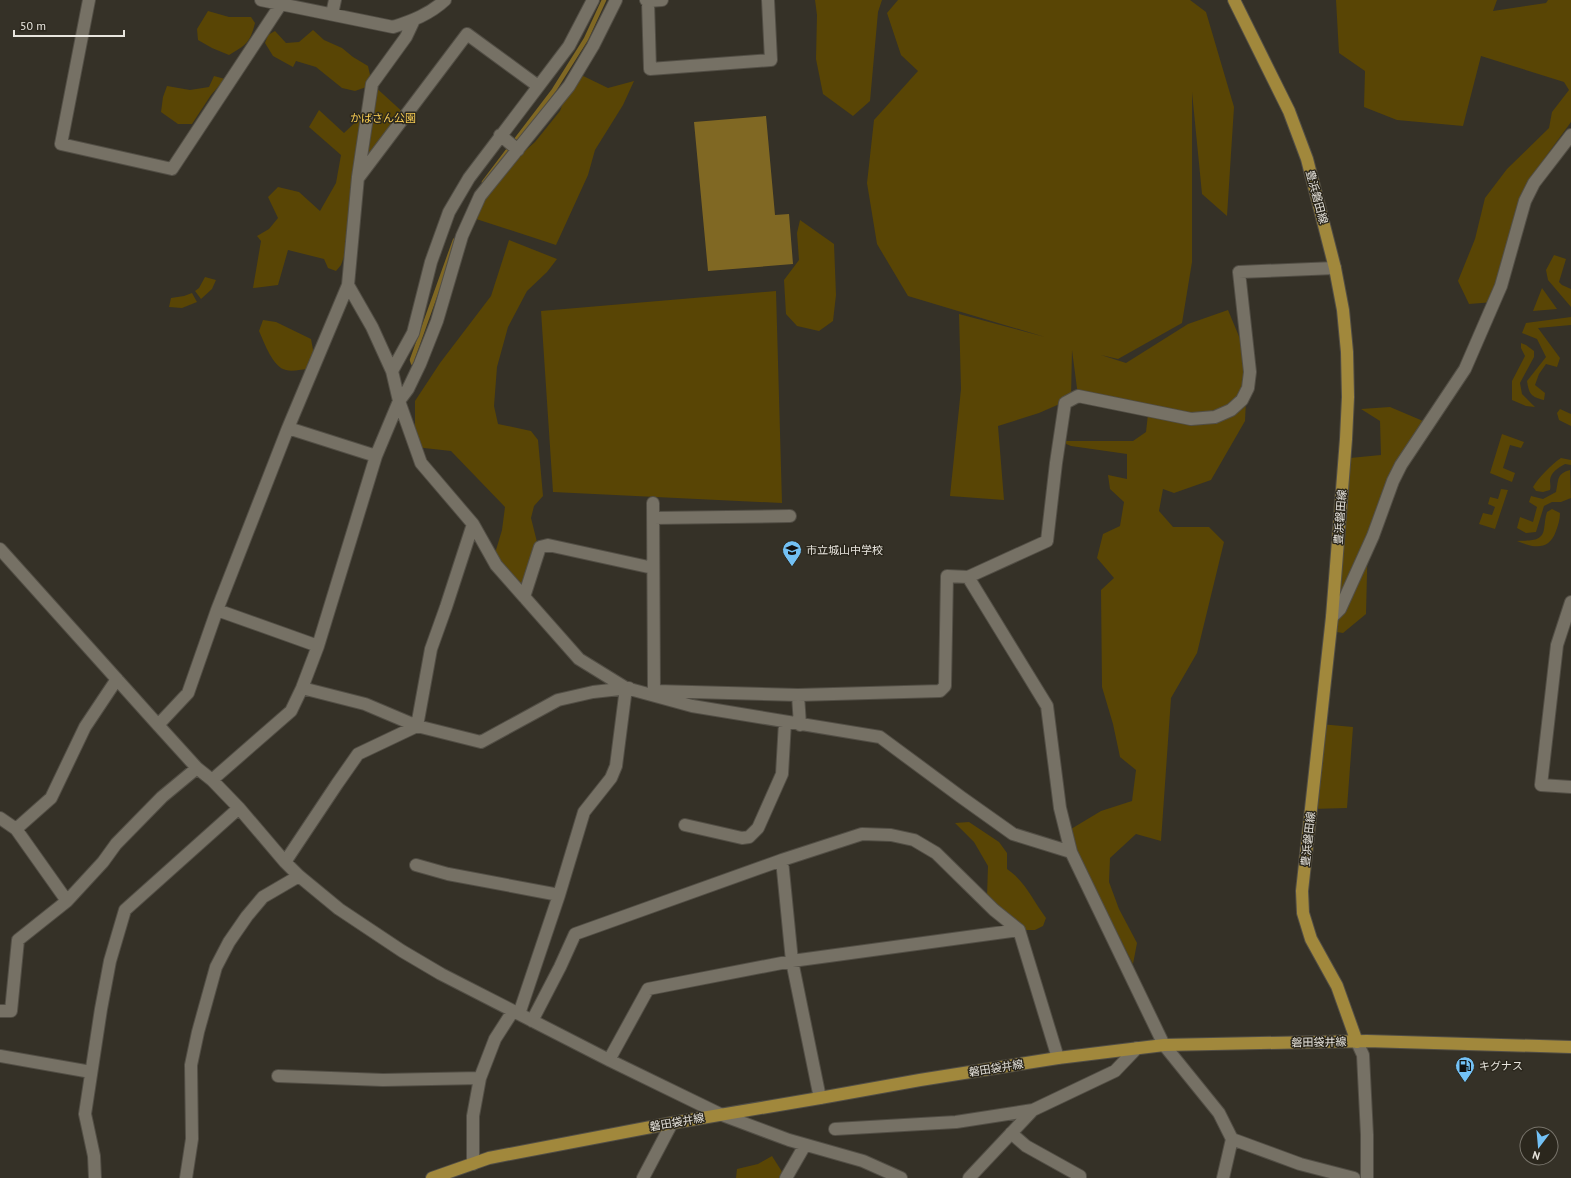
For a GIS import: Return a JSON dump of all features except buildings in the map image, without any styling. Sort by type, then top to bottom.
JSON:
[{"type":"main road","name":"豊浜磐田線","points":[[1234,0],[1290,112],[1307,159],[1335,268],[1343,310],[1347,352],[1348,397],[1332,617],[1302,891],[1303,913],[1311,939],[1337,986],[1357,1042]]},
{"type":"main road","name":"磐田袋井線","points":[[432,1178],[489,1158],[672,1123],[928,1078],[1058,1058],[1164,1044],[1357,1042],[1571,1048]]},
{"type":"street","points":[[89,0],[61,144],[172,169],[281,4]]},
{"type":"street","points":[[261,0],[393,27],[414,20],[434,10],[445,0]]},
{"type":"street","points":[[332,14],[335,0]]},
{"type":"street","points":[[392,371],[413,333],[431,262],[449,212],[469,178],[500,135],[569,46],[593,0]]},
{"type":"street","points":[[212,780],[292,711],[318,646],[376,456],[399,401],[408,389],[420,364],[437,321],[462,236],[480,196],[569,86],[593,46],[616,0]]},
{"type":"street","points":[[662,0],[647,1],[650,69],[771,60],[768,0]]},
{"type":"street","points":[[158,725],[188,693],[217,610],[288,428],[348,285],[358,177],[372,84],[406,37],[414,20]]},
{"type":"street","points":[[358,177],[467,34],[538,86]]},
{"type":"street","points":[[1332,617],[1340,609],[1373,536],[1393,481],[1401,465],[1465,370],[1501,286],[1525,201],[1534,183],[1571,134]]},
{"type":"street","points":[[500,135],[518,150]]},
{"type":"street","points":[[302,688],[365,704],[417,726],[481,742],[558,700],[593,692],[626,688],[654,691],[798,695],[940,691],[945,686],[947,576],[968,576],[1047,541],[1065,403],[1078,396],[1191,418],[1215,417],[1231,410],[1242,400],[1248,388],[1250,372],[1239,272],[1335,268]]},
{"type":"street","points":[[348,285],[372,327],[392,371],[399,401],[421,463],[473,524],[496,565],[579,659],[626,688],[692,706],[880,737],[1014,834],[1071,852]]},
{"type":"street","points":[[288,428],[376,456]]},
{"type":"street","points":[[653,503],[654,691]]},
{"type":"street","points":[[653,518],[790,516]]},
{"type":"street","points":[[417,726],[431,649],[473,524]]},
{"type":"street","points":[[524,597],[540,547],[548,545],[653,568]]},
{"type":"street","points":[[0,551],[197,768],[212,780],[239,808],[285,862],[299,876],[339,909],[402,951],[532,1021],[722,1115],[789,1140],[864,1161],[901,1178]]},
{"type":"street","points":[[968,576],[1047,706],[1060,808],[1071,852],[1164,1044],[1219,1113],[1232,1139],[1223,1178]]},
{"type":"street","points":[[1571,602],[1557,645],[1541,785],[1571,787]]},
{"type":"street","points":[[217,610],[318,646]]},
{"type":"street","points":[[16,829],[51,798],[84,728],[117,679]]},
{"type":"street","points":[[473,1164],[473,1116],[480,1078],[494,1039],[516,1012],[559,895],[584,812],[610,778],[616,766],[626,688]]},
{"type":"street","points":[[798,695],[800,725]]},
{"type":"street","points":[[685,825],[742,838],[749,837],[758,828],[782,774],[784,722]]},
{"type":"street","points":[[285,862],[358,754],[417,726]]},
{"type":"street","points":[[0,1011],[11,1011],[18,940],[67,901],[103,862],[116,844],[162,797],[197,768]]},
{"type":"street","points":[[95,1178],[94,1156],[85,1114],[110,961],[125,910],[239,808]]},
{"type":"street","points":[[0,818],[16,829],[67,901]]},
{"type":"street","points":[[532,1021],[575,934],[782,860],[862,834],[891,835],[914,840],[936,854],[994,910],[1019,930],[1058,1058]]},
{"type":"street","points":[[782,860],[792,961],[820,1098]]},
{"type":"street","points":[[416,864],[448,874],[559,895]]},
{"type":"street","points":[[186,1178],[192,1139],[191,1065],[198,1032],[216,967],[229,942],[247,916],[263,897],[299,876]]},
{"type":"street","points":[[609,1060],[648,989],[792,961],[1019,930]]},
{"type":"street","points":[[1357,1042],[1363,1055],[1367,1136],[1366,1178]]},
{"type":"street","points":[[835,1129],[956,1122],[1033,1110],[1115,1071],[1137,1048]]},
{"type":"street","points":[[0,1056],[91,1072]]},
{"type":"street","points":[[278,1076],[383,1080],[480,1078]]},
{"type":"street","points":[[969,1178],[1033,1110]]},
{"type":"street","points":[[643,1178],[672,1123]]},
{"type":"street","points":[[1011,1133],[1026,1146],[1080,1176],[1080,1178]]},
{"type":"street","points":[[1232,1139],[1300,1164],[1354,1178]]},
{"type":"street","points":[[786,1178],[805,1144]]},
{"type":"green space","points":[[815,0],[882,0],[878,12],[870,101],[853,116],[823,94],[816,59],[817,15]]},
{"type":"green space","points":[[898,0],[1190,0],[1206,12],[1234,107],[1227,216],[1202,194],[1192,92],[1192,262],[1182,323],[1118,359],[1101,355],[1126,363],[1188,324],[1228,310],[1248,358],[1245,421],[1211,480],[1174,493],[1163,489],[1159,511],[1173,527],[1209,527],[1224,542],[1197,653],[1171,698],[1161,841],[1136,834],[1110,858],[1109,882],[1119,909],[1137,943],[1133,964],[1066,832],[1101,811],[1132,801],[1136,770],[1120,757],[1113,724],[1102,687],[1101,590],[1114,578],[1097,558],[1103,534],[1120,526],[1124,502],[1110,489],[1108,475],[1127,479],[1127,454],[1071,446],[1059,441],[1133,441],[1146,432],[1148,414],[1078,396],[1072,350],[1071,399],[1039,413],[998,426],[1004,500],[950,496],[961,389],[959,314],[1045,337],[908,296],[877,244],[867,183],[874,120],[918,71],[901,55],[887,13]]},
{"type":"green space","points":[[1336,0],[1497,0],[1493,11],[1546,3],[1548,0],[1571,0],[1571,122],[1544,159],[1494,302],[1469,304],[1458,281],[1475,239],[1485,198],[1507,169],[1549,128],[1552,112],[1569,90],[1564,82],[1481,56],[1463,126],[1397,120],[1364,107],[1365,71],[1339,53]]},
{"type":"green space","points":[[208,11],[229,17],[251,17],[255,23],[251,35],[240,49],[229,55],[198,40],[197,29]]},
{"type":"green space","name":"かばさん公園","points":[[313,30],[324,40],[342,48],[368,66],[372,84],[406,115],[358,177],[347,248],[341,265],[336,271],[328,268],[324,259],[288,250],[278,285],[253,288],[261,241],[257,236],[269,229],[278,218],[268,197],[278,187],[299,192],[320,211],[336,183],[341,155],[309,127],[319,110],[344,133],[363,115],[372,85],[355,91],[342,88],[316,67],[296,61],[293,67],[273,56],[265,43],[268,35],[275,31],[286,43],[299,42]]},
{"type":"green space","points":[[577,73],[608,88],[634,81],[623,105],[595,150],[588,175],[556,245],[470,217],[497,176],[535,142],[560,111],[569,86]]},
{"type":"green space","points":[[214,76],[225,79],[211,95],[192,124],[178,124],[161,112],[163,97],[167,86],[190,90],[209,87]]},
{"type":"green space","points":[[800,220],[834,244],[836,295],[833,321],[819,331],[797,326],[786,314],[784,280],[799,260],[797,233]]},
{"type":"green space","points":[[509,240],[557,259],[547,272],[527,291],[508,327],[497,367],[494,406],[498,424],[531,431],[538,440],[543,496],[534,506],[531,518],[537,542],[524,597],[493,560],[502,530],[505,507],[451,451],[415,447],[415,401],[440,363],[491,296]]},
{"type":"green space","points":[[1554,255],[1566,259],[1559,282],[1571,289],[1571,307],[1548,280],[1546,270]]},
{"type":"green space","points":[[205,277],[216,280],[212,289],[201,299],[195,291],[199,288]]},
{"type":"green space","points":[[1542,288],[1557,309],[1533,311]]},
{"type":"green space","points":[[776,291],[782,503],[553,492],[541,311]]},
{"type":"green space","points":[[192,293],[197,302],[182,308],[169,307],[171,298]]},
{"type":"green space","points":[[1571,317],[1571,325],[1538,328],[1560,358],[1557,367],[1546,364],[1539,374],[1535,385],[1545,393],[1544,400],[1536,398],[1531,394],[1527,381],[1546,357],[1537,339],[1522,333],[1526,323]]},
{"type":"green space","points":[[263,320],[276,322],[311,339],[314,355],[309,369],[289,371],[277,365],[259,331]]},
{"type":"green space","points":[[1521,343],[1534,351],[1534,357],[1520,383],[1522,394],[1535,407],[1526,406],[1512,400],[1512,381],[1525,356],[1521,348]]},
{"type":"green space","points":[[1390,407],[1423,421],[1420,437],[1368,532],[1366,614],[1343,633],[1330,631],[1338,539],[1345,538],[1350,458],[1381,455],[1380,421],[1361,409]]},
{"type":"green space","points":[[1560,409],[1571,414],[1571,426],[1559,420],[1557,413]]},
{"type":"green space","points":[[1502,434],[1524,442],[1521,448],[1510,445],[1503,468],[1515,473],[1512,482],[1490,473]]},
{"type":"green space","points":[[1561,458],[1571,460],[1571,465],[1565,464],[1553,472],[1550,480],[1550,490],[1543,492],[1536,491],[1533,487],[1538,480]]},
{"type":"green space","points":[[1570,470],[1571,498],[1561,502],[1552,502],[1544,506],[1536,532],[1526,533],[1517,528],[1520,517],[1533,522],[1537,507],[1529,502],[1531,496],[1543,499],[1556,492],[1560,476],[1562,473]]},
{"type":"green space","points":[[1501,489],[1508,490],[1495,529],[1479,524],[1483,513],[1492,515],[1495,507],[1488,504],[1490,497],[1498,499]]},
{"type":"green space","points":[[1552,509],[1560,513],[1560,516],[1556,531],[1549,542],[1545,545],[1535,546],[1517,541],[1534,540],[1540,537],[1543,533],[1547,512]]},
{"type":"green space","points":[[1320,724],[1353,727],[1347,808],[1311,809]]},
{"type":"green space","points":[[969,822],[999,842],[1007,853],[1007,869],[1024,885],[1046,918],[1043,926],[1035,930],[1019,930],[987,897],[988,866],[974,842],[955,823]]},
{"type":"green space","points":[[772,1156],[786,1178],[736,1178],[737,1169],[758,1164]]},
{"type":"shaded area","points":[[766,116],[775,215],[789,214],[793,264],[708,271],[694,122]]},
{"type":"waterway","points":[[484,182],[554,90],[586,39],[604,0]]},
{"type":"waterway","points":[[413,363],[412,360],[455,240]]},
{"type":"place","name":"市立城山中学校","points":[[792,567]]},
{"type":"place","name":"キグナス","points":[[1465,1083]]}]
